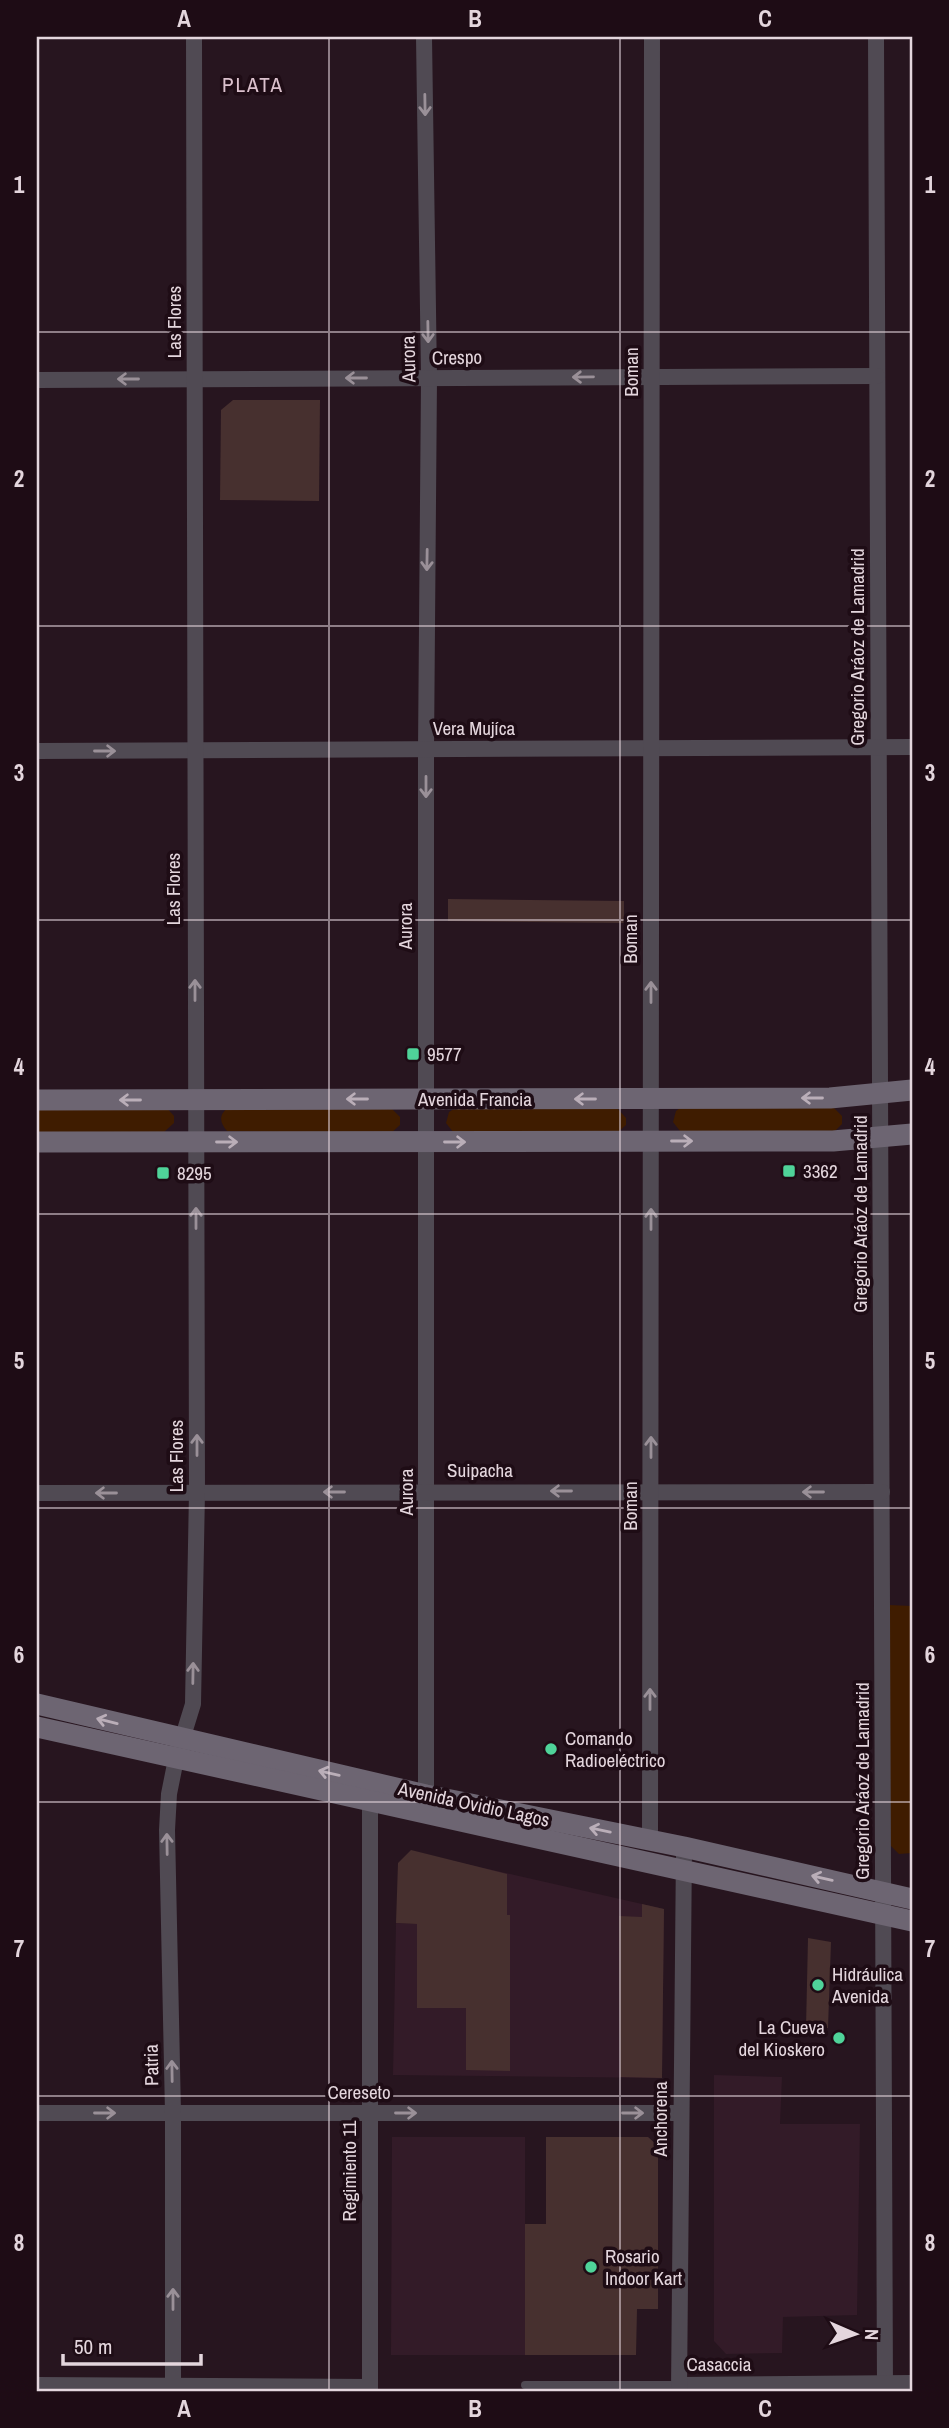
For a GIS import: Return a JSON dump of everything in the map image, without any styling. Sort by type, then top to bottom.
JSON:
[{"type":"street","name":"Las Flores","points":[[179,1749],[193,1704],[197,1492],[194,37]]},
{"type":"street","name":"Aurora","points":[[424,37],[429,378],[426,750],[426,1805]]},
{"type":"street","name":"Boman","points":[[650,1840],[652,37]]},
{"type":"street","name":"Gregorio Aráoz de Lamadrid","points":[[876,37],[884,2387]]},
{"type":"street","name":"Crespo","points":[[37,380],[877,376]]},
{"type":"street","name":"Vera Mujíca","points":[[37,751],[912,747]]},
{"type":"street","name":"Avenida Francia","points":[[37,1100],[830,1098],[912,1090]]},
{"type":"street","points":[[37,1142],[834,1141],[912,1135]]},
{"type":"street","name":"Suipacha","points":[[37,1493],[882,1492]]},
{"type":"street","name":"Avenida Ovidio Lagos","points":[[37,1704],[179,1749]]},
{"type":"street","name":"Avenida Ovidio Lagos","points":[[37,1727],[179,1749],[426,1805],[683,1871],[912,1921]]},
{"type":"street","name":"Patria","points":[[173,2388],[173,2113],[167,1830],[169,1794],[179,1749]]},
{"type":"street","name":"Regimiento 11","points":[[370,1792],[370,2389]]},
{"type":"street","name":"Avenida Ovidio Lagos","points":[[426,1805],[650,1840],[912,1899]]},
{"type":"street","name":"Anchorena","points":[[679,2388],[684,1847]]},
{"type":"street","name":"Cereseto","points":[[37,2113],[681,2113]]},
{"type":"street","name":"Casaccia","points":[[679,2388],[884,2387],[912,2383]]},
{"type":"street","points":[[37,2385],[370,2389]]},
{"type":"lane","name":"Casaccia","points":[[525,2385],[679,2388]]},
{"type":"shaded area","points":[[165,1106],[174,1116],[174,1123],[164,1132],[37,1133],[37,1107]]},
{"type":"shaded area","points":[[833,1107],[842,1116],[842,1124],[833,1133],[680,1131],[673,1122],[676,1111],[680,1108]]},
{"type":"shaded area","points":[[228,1108],[391,1108],[400,1117],[400,1125],[390,1134],[227,1131],[221,1119]]},
{"type":"shaded area","points":[[617,1108],[626,1118],[626,1125],[616,1134],[453,1132],[446,1123],[449,1112],[454,1109]]},
{"type":"shaded area","points":[[889,1605],[912,1606],[912,1853],[899,1854],[890,1845]]},
{"type":"shaded area","points":[[449,1860],[664,1909],[662,2078],[393,2075],[396,1923],[452,1925]]},
{"type":"shaded area","points":[[714,2075],[782,2077],[780,2124],[860,2124],[857,2315],[783,2317],[782,2353],[726,2354],[714,2341]]},
{"type":"shaded area","points":[[392,2137],[525,2137],[525,2355],[391,2355]]},
{"type":"building","points":[[233,400],[320,400],[319,501],[220,500],[221,410]]},
{"type":"building","points":[[448,899],[624,901],[624,923],[448,921]]},
{"type":"building","points":[[411,1850],[507,1874],[507,1915],[510,1915],[510,2071],[466,2070],[466,2008],[417,2008],[417,1924],[396,1923],[398,1863]]},
{"type":"building","points":[[642,1904],[664,1909],[662,2078],[620,2077],[619,1916],[642,1917]]},
{"type":"building","name":"Hidráulica Avenida","points":[[808,1938],[831,1942],[828,2028],[806,2028]]},
{"type":"building","name":"Rosario Indoor Kart","points":[[546,2137],[648,2137],[658,2146],[658,2309],[637,2309],[636,2355],[525,2355],[525,2224],[546,2224]]},
{"type":"place","name":"9577","points":[[413,1054]]},
{"type":"place","name":"3362","points":[[789,1171]]},
{"type":"place","name":"8295","points":[[163,1173]]},
{"type":"place","name":"Comando Radioeléctrico","points":[[551,1749]]},
{"type":"place","name":"Hidráulica Avenida","points":[[818,1985]]},
{"type":"place","name":"La Cueva del Kioskero","points":[[839,2038]]},
{"type":"place","name":"Rosario Indoor Kart","points":[[591,2267]]},
{"type":"district","name":"PLATA","points":[[253,84]]}]
